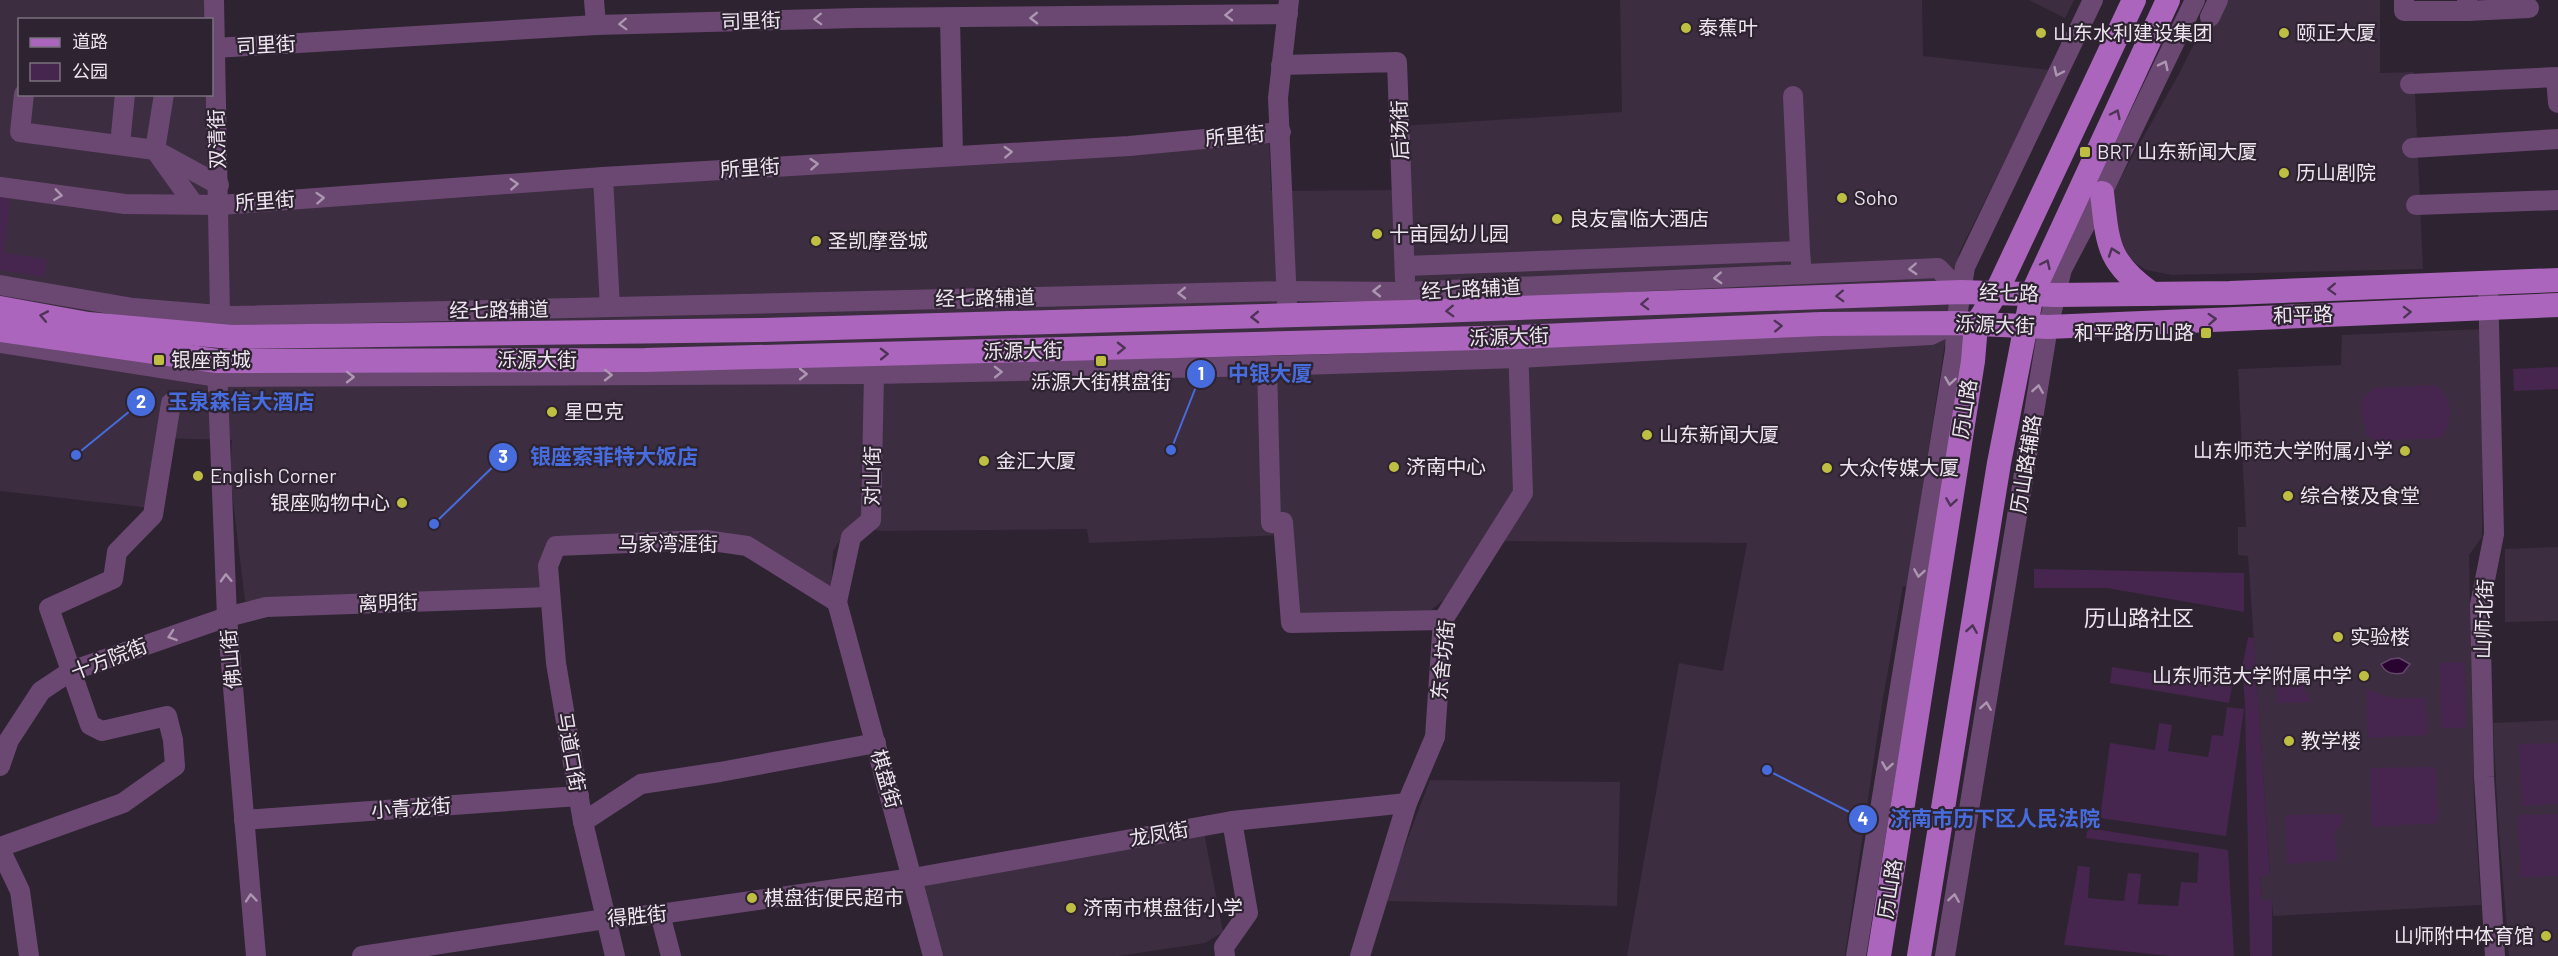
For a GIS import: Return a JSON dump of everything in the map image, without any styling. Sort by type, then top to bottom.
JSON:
[{"type":"main road","name":"历山路","points":[[1879,956],[1973,361],[1966,324],[1996,293],[2134,0]]},
{"type":"main road","name":"历山路","points":[[1919,956],[1999,463],[2037,327],[2032,294],[2168,0]]},
{"type":"main road","points":[[2102,193],[2106,231],[2115,261],[2129,278],[2152,294]]},
{"type":"main road","name":"和平路","points":[[2056,295],[2488,284],[2558,280]]},
{"type":"main road","name":"经七路","points":[[1961,292],[2056,295]]},
{"type":"main road","name":"泺源大街","points":[[0,308],[88,324],[231,337],[749,330],[1287,316],[1407,302],[1961,292]]},
{"type":"main road","name":"和平路","points":[[2037,327],[2558,305]]},
{"type":"main road","name":"泺源大街","points":[[0,330],[218,369],[1518,347],[1821,324],[1966,324],[2037,327]]},
{"type":"street","name":"双清街","points":[[214,0],[220,205],[220,315]]},
{"type":"street","points":[[594,0],[596,25]]},
{"type":"street","points":[[1857,956],[1955,351],[1966,324],[1961,292],[1965,267],[2093,0]]},
{"type":"street","name":"历山路辅路","points":[[1945,956],[2037,327],[2056,295],[2062,269],[2102,193],[2195,0]]},
{"type":"street","points":[[2404,0],[2404,11],[2468,5],[2529,8]]},
{"type":"street","name":"司里街","points":[[215,48],[856,9],[950,19],[1288,7]]},
{"type":"street","points":[[1287,316],[1278,98],[1288,7]]},
{"type":"street","points":[[950,19],[952,155]]},
{"type":"street","name":"后场街","points":[[1281,65],[1397,62],[1407,302]]},
{"type":"street","points":[[2410,84],[2556,78],[2558,103]]},
{"type":"street","points":[[24,96],[20,132],[155,150],[219,185]]},
{"type":"street","points":[[120,144],[125,96]]},
{"type":"street","points":[[164,96],[155,150],[193,203]]},
{"type":"street","points":[[1793,96],[1802,274]]},
{"type":"street","name":"所里街","points":[[0,187],[125,204],[220,205],[603,177],[1129,146],[1281,132]]},
{"type":"street","points":[[2412,148],[2558,139]]},
{"type":"street","points":[[603,177],[610,307]]},
{"type":"street","points":[[2416,205],[2558,200]]},
{"type":"street","points":[[1405,266],[1800,251]]},
{"type":"street","name":"经七路辅道","points":[[0,285],[133,308],[220,315],[1287,291],[1407,302],[1802,274],[1938,268],[1961,292]]},
{"type":"street","name":"山师北街","points":[[2488,284],[2493,534],[2480,605],[2484,777],[2495,956]]},
{"type":"street","points":[[0,343],[218,369],[874,374],[1266,366],[1518,347]]},
{"type":"street","name":"东舍坊街","points":[[1359,956],[1407,803],[1435,737],[1443,620],[1523,494],[1518,347]]},
{"type":"street","points":[[1266,366],[1270,523],[1283,522],[1291,623],[1443,620]]},
{"type":"street","name":"佛山街","points":[[218,369],[227,617],[256,956]]},
{"type":"street","name":"对山街","points":[[837,602],[851,537],[872,520],[874,374]]},
{"type":"street","points":[[29,956],[20,891],[0,848],[123,804],[175,766],[173,740],[166,716],[102,731],[90,726],[50,608],[113,579],[117,552],[153,515],[171,403]]},
{"type":"street","name":"马家湾涯街","points":[[556,546],[705,540],[747,546],[837,602]]},
{"type":"street","name":"马道口街","points":[[556,546],[548,567],[556,663],[583,822],[615,956]]},
{"type":"street","name":"离明街","points":[[227,617],[266,607],[549,597]]},
{"type":"street","name":"棋盘街","points":[[837,602],[933,956]]},
{"type":"street","name":"十方院街","points":[[0,766],[9,740],[41,691],[71,671],[227,617]]},
{"type":"street","points":[[583,822],[641,784],[876,743]]},
{"type":"street","name":"小青龙街","points":[[244,820],[579,796]]},
{"type":"street","name":"龙凤街","points":[[913,878],[1232,822],[1407,803]]},
{"type":"street","points":[[1225,956],[1224,947],[1248,913],[1232,822]]},
{"type":"street","name":"得胜街","points":[[362,956],[605,919],[660,914],[913,878]]},
{"type":"street","points":[[660,914],[670,956]]},
{"type":"shaded area","points":[[0,0],[207,0],[207,18],[18,18],[18,96],[210,96],[214,212],[1269,139],[1271,191],[1402,190],[1401,126],[1622,112],[1620,0],[1922,0],[1923,56],[2050,70],[1959,253],[1907,587],[1903,586],[1882,704],[1845,956],[1627,956],[1679,663],[1723,671],[1747,543],[1487,541],[1459,587],[1430,611],[1292,617],[1284,535],[1089,543],[1087,529],[881,531],[849,526],[833,551],[831,592],[748,539],[551,542],[540,588],[245,601],[230,476],[232,440],[158,438],[151,508],[0,491]]},
{"type":"shaded area","points":[[2029,0],[2074,0],[2065,18]]},
{"type":"shaded area","points":[[2216,0],[2380,0],[2380,73],[2414,72],[2423,269],[2172,275],[2146,270],[2127,257],[2113,218],[2113,191],[2180,72]]},
{"type":"shaded area","name":"山东师范大学附属中学","points":[[2483,329],[2482,537],[2469,555],[2474,800],[2481,905],[2273,916],[2272,900],[2262,900],[2260,875],[2270,874],[2248,556],[2238,555],[2238,527],[2246,527],[2238,369],[2341,365],[2342,335]]},
{"type":"shaded area","points":[[2558,547],[2558,621],[2505,622],[2505,549]]},
{"type":"shaded area","points":[[2399,658],[2410,664],[2403,673],[2390,673],[2381,664],[2391,659]]},
{"type":"shaded area","points":[[2558,720],[2558,956],[2509,956],[2493,723]]},
{"type":"shaded area","points":[[1430,780],[1620,782],[1617,906],[1384,901]]},
{"type":"shaded area","name":"济南市棋盘街小学","points":[[1203,827],[1223,932],[1205,943],[1118,956],[940,956],[916,883]]},
{"type":"green space","points":[[0,195],[10,197],[4,253],[47,259],[45,277],[0,270]]},
{"type":"green space","points":[[2558,367],[2558,389],[2514,391],[2513,369]]},
{"type":"green space","points":[[2436,385],[2446,397],[2450,410],[2449,424],[2442,438],[2376,441],[2367,436],[2361,409],[2364,396],[2376,388]]},
{"type":"green space","points":[[2034,569],[2244,573],[2244,612],[2107,588],[2034,588]]},
{"type":"green space","points":[[2248,637],[2254,638],[2270,875],[2260,876],[2262,900],[2272,900],[2272,956],[2250,956],[2245,703],[2242,668]]},
{"type":"green space","points":[[2464,662],[2466,724],[2464,728],[2441,728],[2440,663]]},
{"type":"green space","points":[[2112,667],[2232,686],[2229,703],[2110,683]]},
{"type":"green space","points":[[2303,685],[2311,702],[2277,703],[2277,686]]},
{"type":"green space","points":[[2366,689],[2391,698],[2425,698],[2427,735],[2368,738]]},
{"type":"green space","points":[[2227,707],[2244,709],[2226,836],[2100,818],[2110,743],[2155,750],[2159,723],[2172,725],[2168,751],[2208,757],[2212,735],[2223,736]]},
{"type":"green space","points":[[2558,743],[2558,804],[2522,806],[2519,744]]},
{"type":"green space","points":[[2436,767],[2438,823],[2372,827],[2370,768]]},
{"type":"green space","points":[[2342,814],[2343,821],[2334,834],[2338,860],[2287,864],[2285,815]]},
{"type":"green space","points":[[2558,814],[2558,876],[2521,877],[2518,815]]},
{"type":"green space","points":[[2088,828],[2228,850],[2234,956],[2171,956],[2064,945],[2078,866],[2090,867],[2088,898],[2124,901],[2128,873],[2141,874],[2138,904],[2178,906],[2181,882],[2197,883],[2199,853],[2086,838]]},
{"type":"place","name":"泰蕉叶","points":[[1686,28]]},
{"type":"place","name":"山东水利建设集团","points":[[2041,33]]},
{"type":"place","name":"颐正大厦","points":[[2284,33]]},
{"type":"place","name":"BRT 山东新闻大厦","points":[[2085,152]]},
{"type":"place","name":"历山剧院","points":[[2284,173]]},
{"type":"place","name":"Soho","points":[[1842,198]]},
{"type":"place","name":"良友富临大酒店","points":[[1557,219]]},
{"type":"place","name":"十亩园幼儿园","points":[[1377,234]]},
{"type":"place","name":"圣凯摩登城","points":[[816,241]]},
{"type":"place","name":"和平路历山路","points":[[2206,333]]},
{"type":"place","name":"银座商城","points":[[159,360]]},
{"type":"place","name":"泺源大街棋盘街","points":[[1101,361]]},
{"type":"place","name":"星巴克","points":[[552,412]]},
{"type":"place","name":"山东新闻大厦","points":[[1647,435]]},
{"type":"place","name":"中银大厦","points":[[1171,450]]},
{"type":"place","name":"山东师范大学附属小学","points":[[2405,451]]},
{"type":"place","name":"玉泉森信大酒店","points":[[76,455]]},
{"type":"place","name":"金汇大厦","points":[[984,461]]},
{"type":"place","name":"济南中心","points":[[1394,467]]},
{"type":"place","name":"大众传媒大厦","points":[[1827,468]]},
{"type":"place","name":"English Corner","points":[[198,476]]},
{"type":"place","name":"综合楼及食堂","points":[[2288,496]]},
{"type":"place","name":"银座购物中心","points":[[402,503]]},
{"type":"place","name":"银座索菲特大饭店","points":[[434,524]]},
{"type":"place","name":"实验楼","points":[[2338,637]]},
{"type":"place","name":"山东师范大学附属中学","points":[[2364,676]]},
{"type":"place","name":"教学楼","points":[[2289,741]]},
{"type":"place","name":"济南市历下区人民法院","points":[[1767,770]]},
{"type":"place","name":"棋盘街便民超市","points":[[752,898]]},
{"type":"place","name":"济南市棋盘街小学","points":[[1071,908]]},
{"type":"place","name":"山师附中体育馆","points":[[2546,936]]},
{"type":"district","name":"历山路社区","points":[[2139,618]]}]
